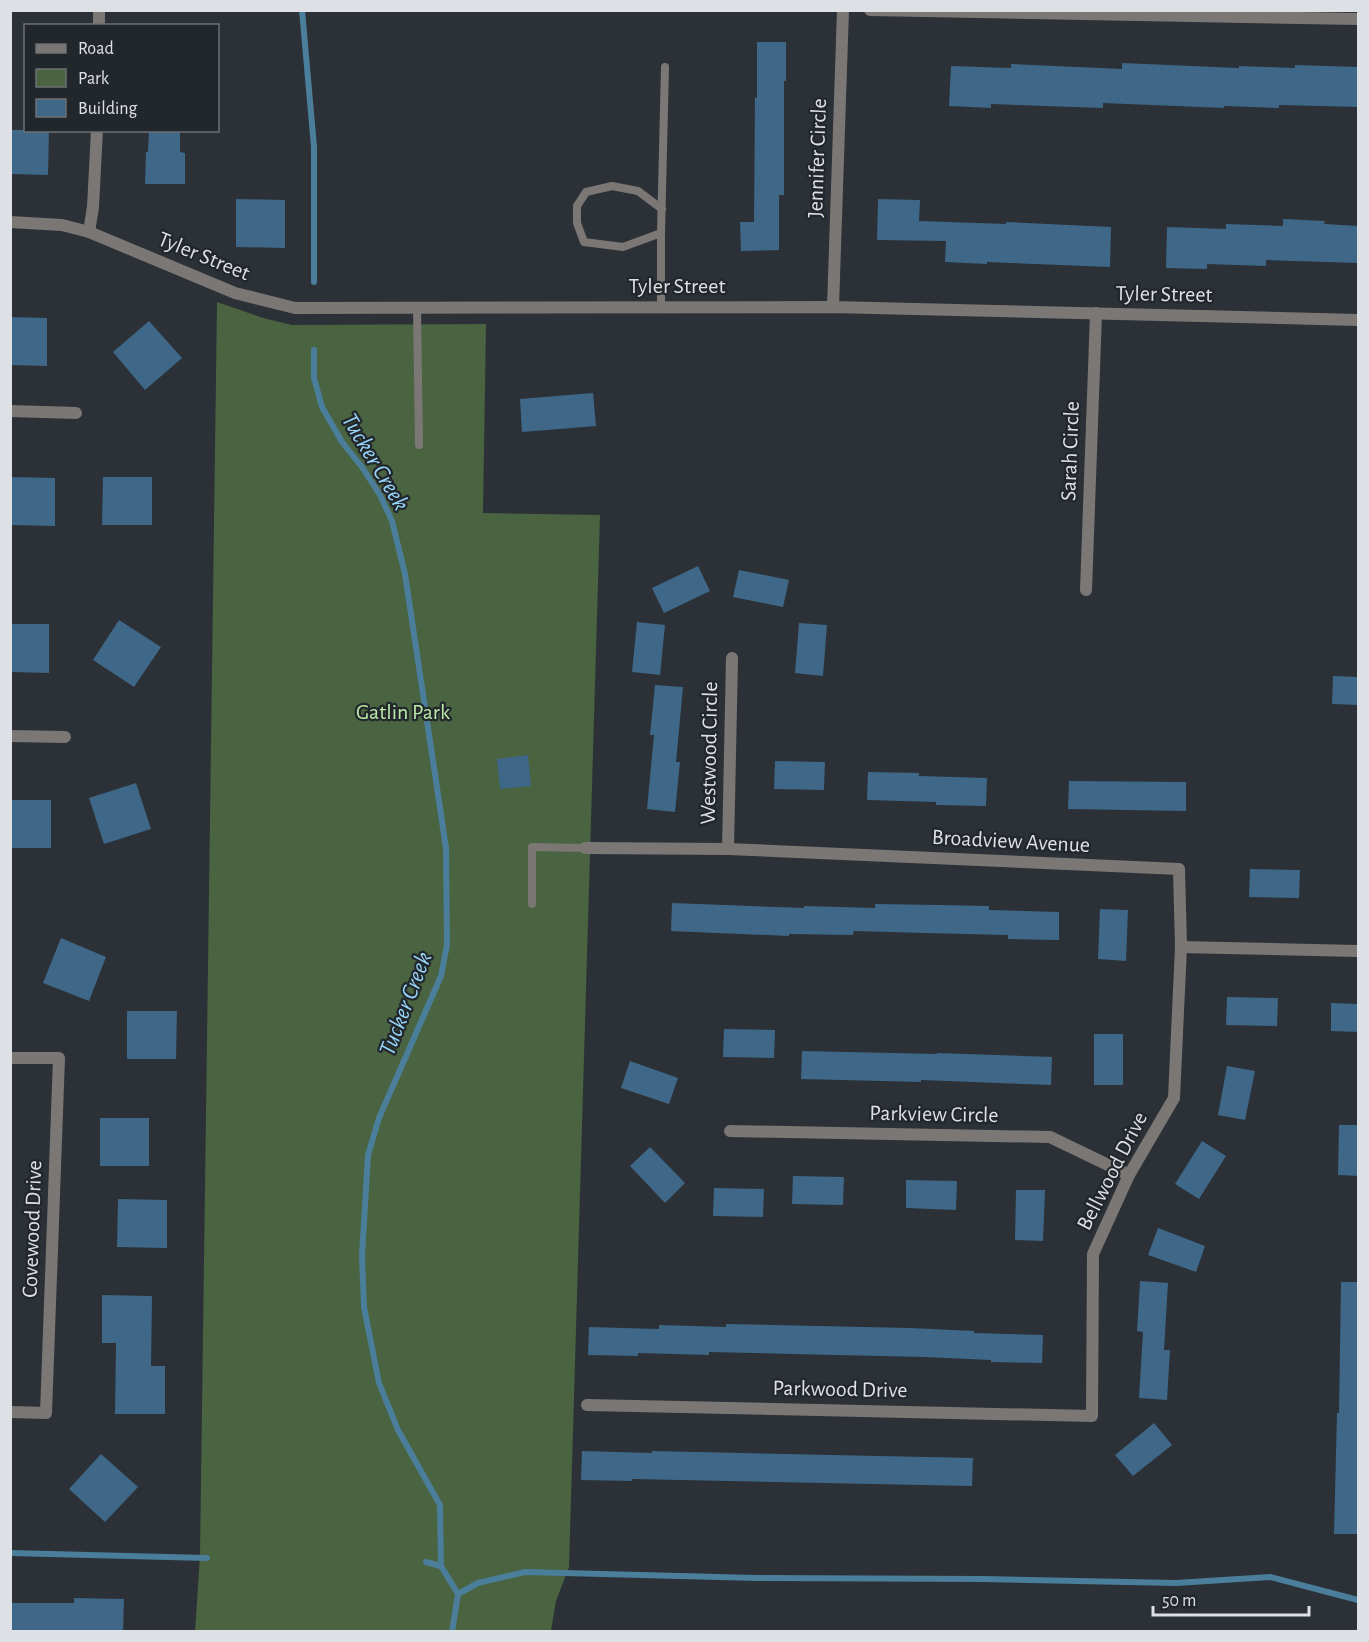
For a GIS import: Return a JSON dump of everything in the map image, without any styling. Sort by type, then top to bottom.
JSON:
[{"type":"street","name":"Jennifer Circle","points":[[833,307],[843,10]]},
{"type":"street","points":[[870,10],[1137,12],[1359,19]]},
{"type":"street","points":[[89,232],[93,214],[97,132]]},
{"type":"street","name":"Tyler Street","points":[[10,222],[62,225],[89,232],[235,293],[295,308],[833,307],[1359,320]]},
{"type":"street","name":"Sarah Circle","points":[[1086,590],[1096,313]]},
{"type":"street","points":[[10,411],[76,413]]},
{"type":"street","name":"Westwood Circle","points":[[728,849],[732,658]]},
{"type":"street","points":[[10,736],[65,737]]},
{"type":"street","name":"Broadview Avenue","points":[[585,848],[728,849],[1179,869],[1181,947]]},
{"type":"street","points":[[1181,947],[1359,951]]},
{"type":"street","name":"Bellwood Drive","points":[[1092,1416],[1093,1254],[1129,1174],[1174,1098],[1181,947]]},
{"type":"street","name":"Covewood Drive","points":[[10,1058],[59,1058],[46,1413],[10,1412]]},
{"type":"street","name":"Parkview Circle","points":[[730,1131],[1050,1137],[1129,1174]]},
{"type":"street","name":"Parkwood Drive","points":[[587,1405],[1092,1416]]},
{"type":"lane","points":[[661,306],[665,67]]},
{"type":"lane","points":[[661,233],[623,247],[584,242],[576,223],[577,206],[586,192],[612,186],[638,191],[662,209]]},
{"type":"lane","points":[[417,308],[419,445]]},
{"type":"lane","points":[[532,904],[532,847],[585,848]]},
{"type":"green space","name":"Gatlin Park","points":[[217,302],[263,318],[292,325],[486,324],[483,513],[600,515],[569,1567],[556,1601],[551,1631],[195,1632],[200,1555]]},
{"type":"building","points":[[757,42],[786,42],[784,195],[779,195],[779,250],[741,251],[740,222],[754,222]]},
{"type":"building","points":[[1122,63],[1239,68],[1239,66],[1295,68],[1295,65],[1359,67],[1359,107],[1279,105],[1279,108],[1224,106],[1224,108],[1103,103],[1103,108],[991,104],[991,108],[949,106],[951,66],[1011,68],[1011,64],[1122,69]]},
{"type":"building","points":[[10,130],[49,132],[48,175],[10,174]]},
{"type":"building","points":[[149,132],[180,132],[180,152],[185,153],[185,184],[145,184],[146,152],[148,152]]},
{"type":"building","points":[[236,199],[285,200],[285,248],[236,247]]},
{"type":"building","points":[[878,199],[920,200],[919,221],[1111,227],[1110,267],[945,262],[946,241],[877,240]]},
{"type":"building","points":[[1283,219],[1325,221],[1324,224],[1359,226],[1359,263],[1266,260],[1266,266],[1207,264],[1207,269],[1166,268],[1167,227],[1226,229],[1226,224],[1283,226]]},
{"type":"building","points":[[10,317],[47,318],[47,366],[10,365]]},
{"type":"building","points":[[149,321],[182,358],[145,390],[113,352]]},
{"type":"building","points":[[593,393],[596,426],[522,432],[520,399]]},
{"type":"building","points":[[10,477],[55,478],[55,526],[10,525]]},
{"type":"building","points":[[103,477],[152,477],[152,525],[102,525]]},
{"type":"building","points":[[698,566],[710,591],[664,613],[652,588]]},
{"type":"building","points":[[739,570],[789,580],[783,607],[733,597]]},
{"type":"building","points":[[119,620],[161,647],[134,687],[93,660]]},
{"type":"building","points":[[637,622],[665,625],[660,675],[632,672]]},
{"type":"building","points":[[799,623],[827,625],[823,676],[795,673]]},
{"type":"building","points":[[10,624],[49,624],[49,673],[10,672]]},
{"type":"building","points":[[1333,676],[1359,677],[1359,705],[1332,704]]},
{"type":"building","points":[[655,685],[683,687],[676,762],[680,762],[675,812],[647,809],[654,735],[650,735]]},
{"type":"building","points":[[528,755],[531,786],[500,789],[497,759]]},
{"type":"building","points":[[775,761],[825,762],[824,790],[774,789]]},
{"type":"building","points":[[868,772],[987,778],[986,806],[867,800]]},
{"type":"building","points":[[1069,781],[1186,782],[1186,811],[1068,809]]},
{"type":"building","points":[[136,783],[151,829],[104,844],[89,798]]},
{"type":"building","points":[[10,800],[51,800],[51,848],[10,848]]},
{"type":"building","points":[[1250,869],[1300,870],[1299,898],[1249,897]]},
{"type":"building","points":[[672,903],[804,908],[804,906],[875,908],[875,904],[989,906],[989,910],[1059,912],[1059,940],[1008,939],[1008,935],[854,931],[853,935],[789,934],[789,936],[671,931]]},
{"type":"building","points":[[1100,909],[1128,910],[1126,961],[1098,959]]},
{"type":"building","points":[[61,938],[106,957],[89,1001],[43,983]]},
{"type":"building","points":[[1227,997],[1278,998],[1277,1026],[1226,1025]]},
{"type":"building","points":[[1331,1003],[1359,1004],[1359,1032],[1331,1031]]},
{"type":"building","points":[[127,1011],[177,1011],[176,1059],[127,1059]]},
{"type":"building","points":[[724,1029],[775,1030],[774,1058],[723,1057]]},
{"type":"building","points":[[1094,1034],[1123,1034],[1123,1085],[1094,1085]]},
{"type":"building","points":[[802,1051],[1052,1057],[1051,1085],[921,1080],[921,1082],[801,1079]]},
{"type":"building","points":[[630,1061],[678,1078],[669,1104],[621,1088]]},
{"type":"building","points":[[1227,1066],[1255,1071],[1245,1120],[1218,1115]]},
{"type":"building","points":[[100,1118],[149,1118],[149,1166],[100,1166]]},
{"type":"building","points":[[1339,1125],[1359,1125],[1359,1176],[1338,1175]]},
{"type":"building","points":[[1202,1141],[1226,1156],[1199,1199],[1175,1184]]},
{"type":"building","points":[[650,1147],[685,1183],[665,1203],[630,1166]]},
{"type":"building","points":[[793,1176],[844,1177],[843,1205],[792,1204]]},
{"type":"building","points":[[906,1180],[957,1181],[956,1210],[906,1208]]},
{"type":"building","points":[[714,1188],[764,1189],[763,1217],[713,1216]]},
{"type":"building","points":[[1016,1190],[1045,1190],[1043,1241],[1015,1240]]},
{"type":"building","points":[[118,1199],[167,1200],[167,1248],[117,1247]]},
{"type":"building","points":[[1158,1228],[1205,1246],[1196,1272],[1148,1255]]},
{"type":"building","points":[[1140,1281],[1168,1283],[1164,1350],[1170,1350],[1167,1400],[1139,1398],[1143,1332],[1137,1331]]},
{"type":"building","points":[[1341,1282],[1359,1282],[1359,1534],[1334,1534]]},
{"type":"building","points":[[102,1295],[152,1296],[151,1366],[165,1366],[165,1414],[115,1414],[116,1343],[102,1343]]},
{"type":"building","points":[[726,1324],[910,1328],[1043,1335],[1042,1363],[923,1357],[709,1352],[709,1355],[638,1353],[638,1356],[588,1355],[589,1327],[659,1329],[659,1325],[726,1327]]},
{"type":"building","points":[[1154,1423],[1172,1445],[1133,1476],[1115,1455]]},
{"type":"building","points":[[582,1451],[973,1458],[972,1486],[581,1480]]},
{"type":"building","points":[[101,1454],[138,1487],[105,1522],[69,1489]]},
{"type":"building","points":[[74,1598],[124,1599],[123,1632],[10,1632],[10,1603],[74,1603]]},
{"type":"waterway","name":"Tucker Creek","points":[[302,10],[314,147],[314,282]]},
{"type":"waterway","name":"Tucker Creek","points":[[314,350],[314,378],[322,407],[342,442],[380,495],[392,521],[405,574],[446,848],[447,945],[441,976],[379,1118],[368,1155],[362,1255],[364,1307],[379,1383],[398,1430],[440,1505],[441,1566],[458,1594],[452,1632]]},
{"type":"waterway","points":[[10,1553],[207,1558]]},
{"type":"waterway","name":"Tucker Creek","points":[[426,1562],[441,1566]]},
{"type":"waterway","points":[[458,1594],[478,1583],[525,1572],[757,1578],[1176,1583],[1270,1577],[1358,1600]]}]
